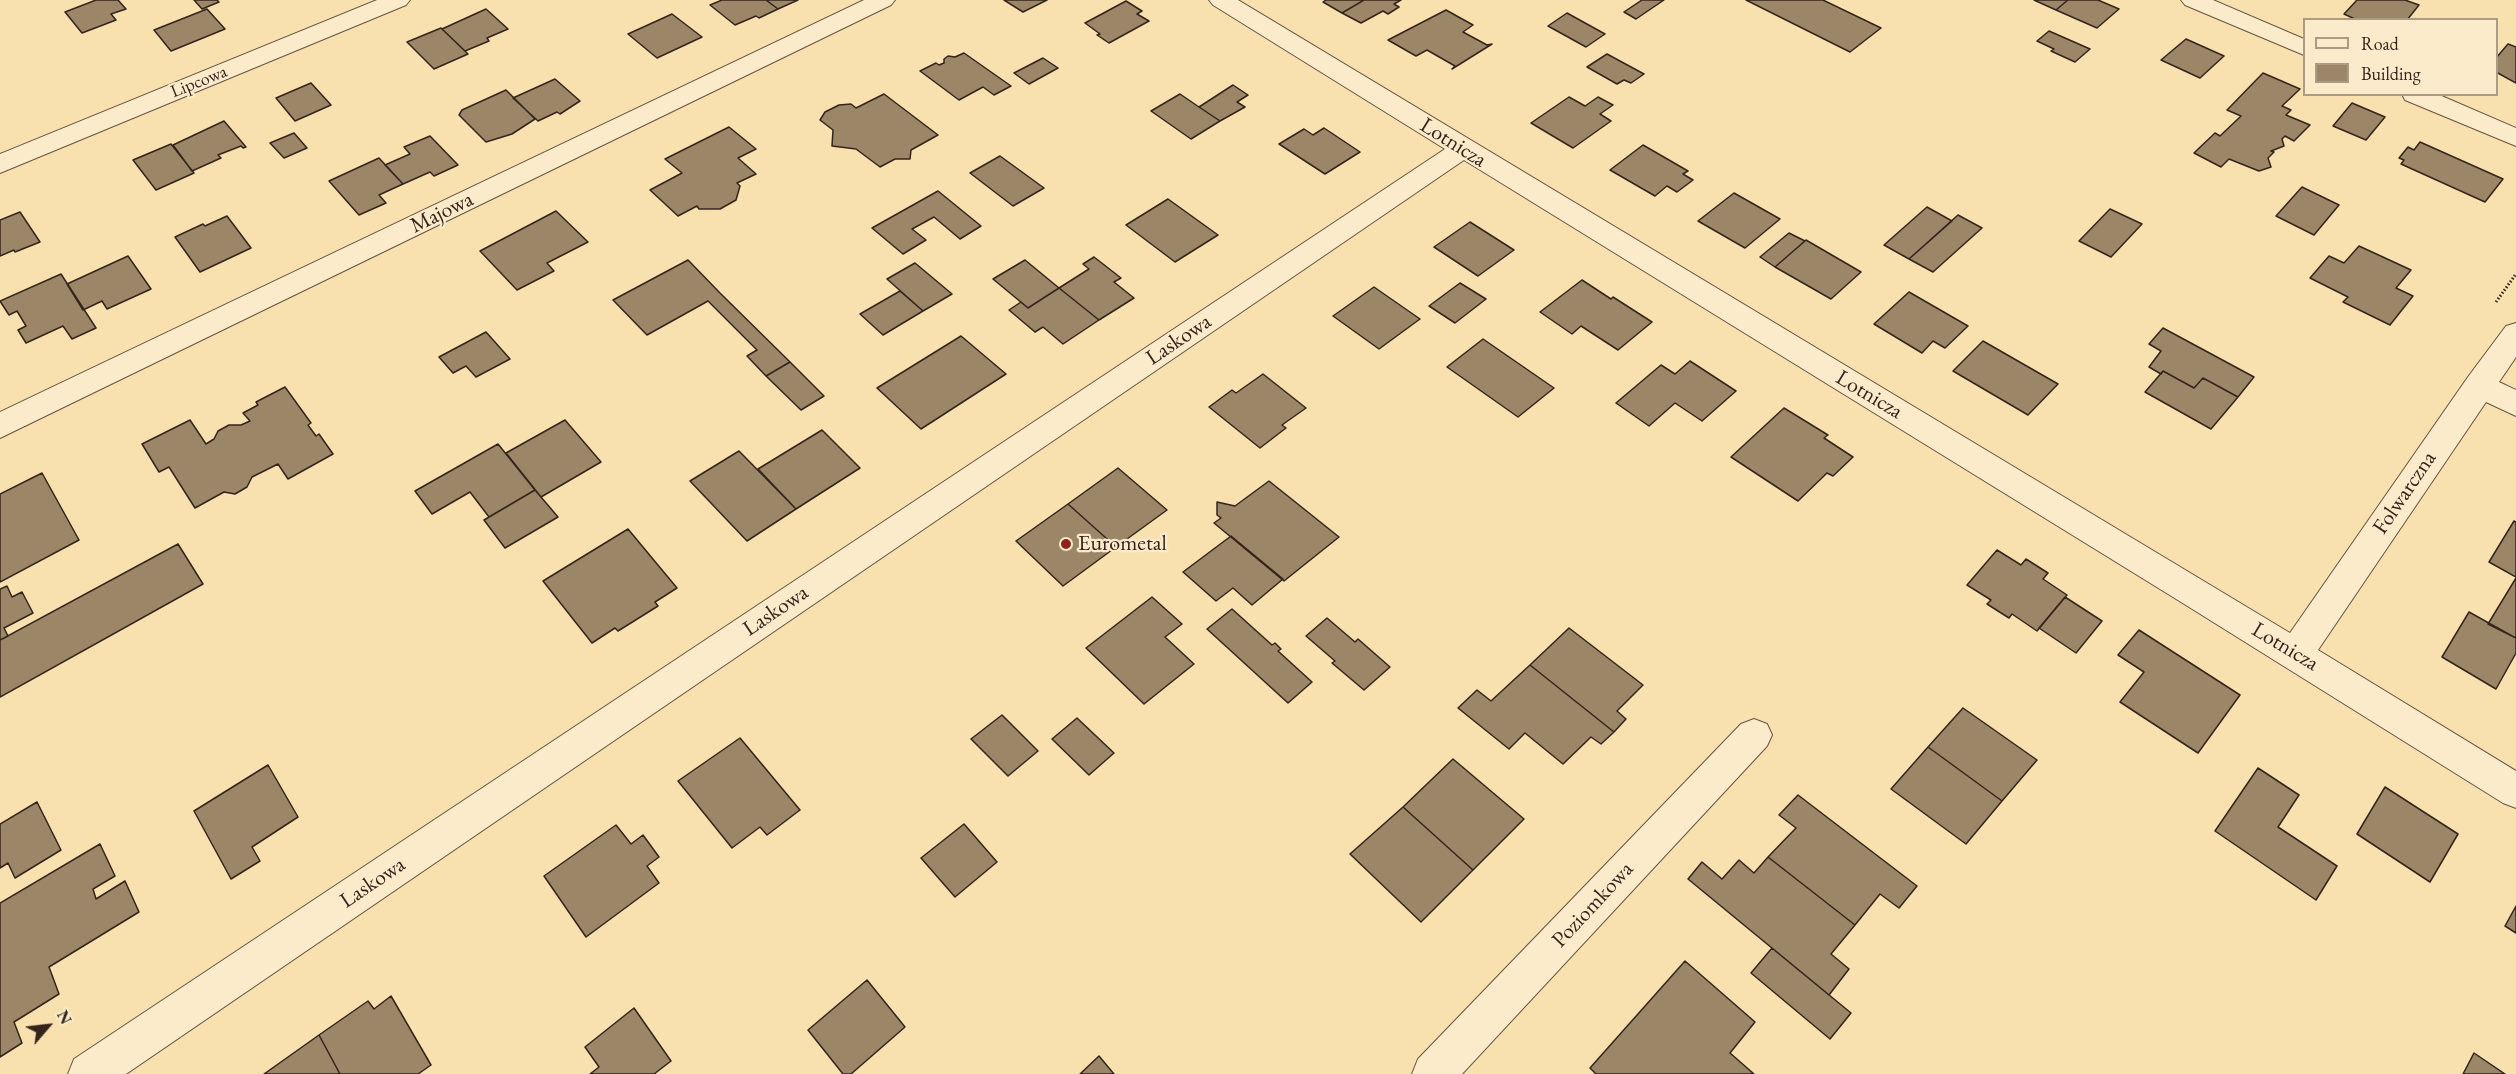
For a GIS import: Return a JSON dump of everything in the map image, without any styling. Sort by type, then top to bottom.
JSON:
[{"type":"street","name":"Lipcowa","points":[[0,164],[398,0]]},
{"type":"street","name":"Majowa","points":[[0,426],[883,0]]},
{"type":"street","name":"Lotnicza","points":[[1221,0],[2296,653],[2516,791]]},
{"type":"street","points":[[2193,0],[2303,48]]},
{"type":"street","points":[[2419,96],[2516,138]]},
{"type":"street","name":"Laskowa","points":[[89,1074],[1463,149]]},
{"type":"street","name":"Folwarczna","points":[[2296,653],[2516,334]]},
{"type":"street","points":[[2479,386],[2516,405]]},
{"type":"street","name":"Poziomkowa","points":[[1433,1074],[1754,735]]},
{"type":"building","points":[[96,0],[118,0],[126,9],[111,14],[116,20],[82,33],[65,12]]},
{"type":"building","points":[[194,0],[217,0],[219,2],[202,9]]},
{"type":"building","points":[[722,0],[766,0],[778,9],[759,18],[756,16],[735,25],[710,5]]},
{"type":"building","points":[[766,0],[798,0],[778,9]]},
{"type":"building","points":[[1004,0],[1047,0],[1023,12]]},
{"type":"building","points":[[1326,0],[1364,0],[1342,13],[1323,2]]},
{"type":"building","points":[[1364,0],[1401,0],[1394,4],[1399,7],[1388,14],[1383,11],[1361,23],[1342,13]]},
{"type":"building","points":[[1642,0],[1664,0],[1636,19],[1624,12]]},
{"type":"building","points":[[1746,0],[1823,0],[1881,28],[1850,52]]},
{"type":"building","points":[[2034,0],[2068,0],[2056,10]]},
{"type":"building","points":[[2068,0],[2098,0],[2119,9],[2097,28],[2056,10]]},
{"type":"building","points":[[2357,0],[2405,0],[2419,5],[2409,18],[2353,18],[2344,14]]},
{"type":"building","points":[[1126,1],[1142,11],[1137,14],[1149,21],[1109,43],[1085,23]]},
{"type":"building","points":[[207,9],[225,29],[171,51],[154,30]]},
{"type":"building","points":[[486,9],[508,29],[487,38],[489,41],[465,51],[442,29]]},
{"type":"building","points":[[1446,10],[1473,25],[1463,32],[1487,45],[1492,44],[1452,69],[1455,66],[1427,50],[1416,56],[1388,40]]},
{"type":"building","points":[[1567,13],[1605,34],[1586,47],[1548,26]]},
{"type":"building","points":[[672,14],[702,37],[657,58],[628,34]]},
{"type":"building","points":[[441,28],[468,54],[434,69],[407,42]]},
{"type":"building","points":[[2049,31],[2090,49],[2075,62],[2051,51],[2054,49],[2037,41]]},
{"type":"building","points":[[2186,39],[2224,56],[2200,78],[2161,60]]},
{"type":"building","points":[[2508,44],[2516,47],[2516,83],[2498,73],[2498,56]]},
{"type":"building","points":[[964,53],[1011,86],[994,95],[983,87],[959,100],[920,71],[936,63],[939,65],[944,63],[944,59],[948,56],[955,57]]},
{"type":"building","points":[[1607,54],[1644,74],[1631,83],[1624,80],[1617,84],[1587,67]]},
{"type":"building","points":[[1043,58],[1058,68],[1029,84],[1014,73]]},
{"type":"building","points":[[2263,73],[2300,89],[2282,106],[2291,110],[2286,115],[2310,125],[2294,141],[2285,136],[2282,139],[2284,146],[2271,151],[2274,152],[2268,158],[2271,167],[2259,171],[2229,159],[2221,167],[2194,153],[2215,133],[2220,136],[2241,116],[2227,110]]},
{"type":"building","points":[[555,79],[580,101],[560,114],[557,112],[538,121],[513,98]]},
{"type":"building","points":[[311,83],[331,105],[295,121],[276,98]]},
{"type":"building","points":[[1233,85],[1248,95],[1237,102],[1245,107],[1220,121],[1199,107]]},
{"type":"building","points":[[506,90],[535,119],[512,134],[486,142],[459,115],[462,110]]},
{"type":"building","points":[[884,94],[938,135],[911,150],[910,159],[895,159],[880,167],[856,149],[832,146],[833,130],[820,120],[825,112],[839,105],[851,104],[856,108]]},
{"type":"building","points":[[1180,94],[1220,121],[1191,139],[1151,111]]},
{"type":"building","points":[[1569,97],[1585,106],[1598,97],[1613,105],[1600,114],[1611,121],[1573,148],[1531,123]]},
{"type":"building","points":[[2352,103],[2385,117],[2366,140],[2333,126]]},
{"type":"building","points":[[224,121],[246,147],[241,146],[218,155],[221,158],[192,171],[173,145]]},
{"type":"building","points":[[729,127],[756,149],[738,158],[756,174],[737,183],[740,186],[736,200],[720,209],[699,209],[697,206],[678,216],[650,190],[682,173],[665,159]]},
{"type":"building","points":[[1324,128],[1360,152],[1325,174],[1279,144],[1304,129],[1313,135]]},
{"type":"building","points":[[294,133],[307,148],[284,158],[270,143]]},
{"type":"building","points":[[430,136],[458,165],[434,176],[430,172],[403,184],[385,165],[410,154],[404,147]]},
{"type":"building","points":[[2420,142],[2503,179],[2485,202],[2401,164],[2404,160],[2399,158],[2408,147],[2414,150]]},
{"type":"building","points":[[171,144],[194,173],[156,190],[133,160]]},
{"type":"building","points":[[1643,145],[1688,171],[1683,174],[1693,180],[1677,192],[1667,186],[1655,196],[1610,170]]},
{"type":"building","points":[[1000,156],[1044,188],[1013,206],[970,173]]},
{"type":"building","points":[[379,158],[403,184],[379,195],[386,203],[359,215],[329,181]]},
{"type":"building","points":[[2302,187],[2339,205],[2314,235],[2276,216]]},
{"type":"building","points":[[938,191],[981,226],[960,239],[934,217],[912,229],[926,240],[903,254],[872,228]]},
{"type":"building","points":[[1734,193],[1780,219],[1745,248],[1698,221]]},
{"type":"building","points":[[1168,199],[1218,235],[1175,262],[1126,225]]},
{"type":"building","points":[[1927,207],[1952,221],[1909,259],[1884,245]]},
{"type":"building","points":[[2110,209],[2142,224],[2111,257],[2079,241]]},
{"type":"building","points":[[556,211],[588,242],[547,263],[554,271],[517,290],[480,251]]},
{"type":"building","points":[[20,212],[40,242],[0,256],[0,220]]},
{"type":"building","points":[[1958,215],[1982,228],[1933,272],[1909,259]]},
{"type":"building","points":[[227,216],[251,248],[200,272],[175,237]]},
{"type":"building","points":[[1470,222],[1514,250],[1478,276],[1434,247]]},
{"type":"building","points":[[1789,233],[1805,241],[1775,267],[1760,257]]},
{"type":"building","points":[[1806,240],[1861,272],[1831,299],[1775,267]]},
{"type":"building","points":[[2359,246],[2411,270],[2396,288],[2413,296],[2390,325],[2343,302],[2348,297],[2310,278],[2329,256],[2344,263]]},
{"type":"building","points":[[128,256],[151,289],[107,309],[102,301],[83,310],[67,284]]},
{"type":"building","points":[[1094,257],[1121,278],[1114,282],[1134,298],[1099,320],[1059,288],[1089,269],[1083,264]]},
{"type":"building","points":[[688,260],[790,362],[766,376],[747,356],[757,350],[708,301],[647,335],[613,300]]},
{"type":"building","points":[[1025,260],[1059,288],[1028,308],[993,279]]},
{"type":"building","points":[[915,263],[952,294],[923,311],[887,279]]},
{"type":"building","points":[[61,274],[96,328],[72,339],[63,326],[26,343],[18,330],[26,326],[17,311],[9,315],[0,301]]},
{"type":"building","points":[[1582,280],[1652,322],[1618,350],[1581,326],[1572,334],[1540,312]]},
{"type":"building","points":[[1460,283],[1486,299],[1455,323],[1429,306]]},
{"type":"building","points":[[1374,287],[1420,319],[1379,349],[1333,316]]},
{"type":"building","points":[[1059,288],[1099,320],[1063,344],[1043,327],[1035,332],[1009,310],[1021,302],[1028,308]]},
{"type":"building","points":[[900,291],[923,311],[883,335],[860,314]]},
{"type":"building","points":[[1909,292],[1968,326],[1945,348],[1933,341],[1922,353],[1874,324]]},
{"type":"building","points":[[2163,328],[2254,377],[2238,397],[2203,378],[2194,388],[2163,371],[2161,374],[2149,367],[2161,351],[2149,344]]},
{"type":"building","points":[[486,332],[510,359],[476,377],[466,366],[453,373],[439,357]]},
{"type":"building","points":[[961,336],[1006,374],[921,429],[877,388]]},
{"type":"building","points":[[1483,339],[1554,388],[1518,417],[1447,367]]},
{"type":"building","points":[[1983,341],[2058,384],[2028,415],[1953,371]]},
{"type":"building","points":[[1690,361],[1736,391],[1702,421],[1675,403],[1649,426],[1616,403],[1661,365],[1675,374]]},
{"type":"building","points":[[790,362],[824,396],[801,410],[766,376]]},
{"type":"building","points":[[2163,371],[2194,388],[2203,378],[2238,397],[2211,429],[2145,392]]},
{"type":"building","points":[[1263,374],[1306,408],[1282,425],[1286,428],[1260,448],[1209,407],[1232,390],[1236,393]]},
{"type":"building","points":[[285,387],[311,423],[308,425],[316,436],[319,434],[333,454],[288,479],[278,464],[252,477],[247,487],[235,494],[224,492],[195,508],[169,467],[159,472],[142,444],[190,420],[206,444],[214,439],[218,431],[229,425],[241,425],[250,421],[243,413],[258,405],[256,402]]},
{"type":"building","points":[[1784,408],[1828,435],[1824,438],[1853,457],[1833,476],[1827,473],[1798,501],[1731,457]]},
{"type":"building","points":[[565,420],[601,462],[541,497],[506,453]]},
{"type":"building","points":[[822,430],[860,468],[796,509],[758,469]]},
{"type":"building","points":[[498,444],[535,490],[489,517],[470,492],[432,514],[415,491]]},
{"type":"building","points":[[739,451],[796,509],[747,541],[690,481]]},
{"type":"building","points":[[1118,468],[1167,510],[1116,547],[1068,504]]},
{"type":"building","points":[[42,473],[79,540],[0,582],[0,494]]},
{"type":"building","points":[[1269,481],[1339,537],[1284,581],[1214,523],[1221,518],[1217,515],[1217,502],[1235,506]]},
{"type":"building","points":[[535,490],[558,517],[505,548],[484,520]]},
{"type":"building","name":"Eurometal","points":[[1068,504],[1116,547],[1063,586],[1016,541]]},
{"type":"building","points":[[2514,521],[2516,522],[2516,577],[2489,562]]},
{"type":"building","points":[[628,529],[677,588],[655,602],[658,606],[618,631],[615,628],[592,643],[543,581]]},
{"type":"building","points":[[1231,536],[1283,579],[1252,605],[1233,588],[1216,601],[1183,572]]},
{"type":"building","points":[[178,544],[203,584],[0,697],[0,640]]},
{"type":"building","points":[[1997,550],[2021,565],[2026,559],[2048,573],[2043,579],[2067,595],[2037,631],[2012,614],[2009,618],[1987,604],[1991,600],[1967,585]]},
{"type":"building","points":[[2516,578],[2516,638],[2488,624]]},
{"type":"building","points":[[7,586],[12,597],[22,592],[33,613],[4,628],[8,636],[0,640],[0,589]]},
{"type":"building","points":[[1152,597],[1182,624],[1165,637],[1194,664],[1144,704],[1086,648]]},
{"type":"building","points":[[2065,597],[2102,621],[2076,653],[2039,628]]},
{"type":"building","points":[[1232,609],[1272,645],[1275,643],[1281,649],[1278,651],[1312,682],[1288,703],[1207,629]]},
{"type":"building","points":[[2469,612],[2516,638],[2516,653],[2496,689],[2442,657]]},
{"type":"building","points":[[1327,618],[1355,642],[1358,639],[1390,667],[1364,690],[1332,663],[1335,661],[1306,636]]},
{"type":"building","points":[[1569,628],[1643,685],[1617,711],[1626,719],[1614,732],[1530,665]]},
{"type":"building","points":[[2139,630],[2240,695],[2198,753],[2120,702],[2144,672],[2118,655]]},
{"type":"building","points":[[1530,665],[1614,732],[1601,744],[1591,737],[1563,764],[1525,733],[1509,749],[1458,708],[1477,690],[1491,701]]},
{"type":"building","points":[[1963,708],[2037,760],[2002,801],[1928,747]]},
{"type":"building","points":[[1002,715],[1038,751],[1008,776],[971,739]]},
{"type":"building","points":[[1077,718],[1114,753],[1089,775],[1052,739]]},
{"type":"building","points":[[740,738],[800,810],[767,835],[760,827],[732,848],[678,781]]},
{"type":"building","points":[[1928,747],[2002,801],[1966,844],[1891,789]]},
{"type":"building","points":[[1453,759],[1524,819],[1473,870],[1403,807]]},
{"type":"building","points":[[268,765],[298,817],[252,847],[260,861],[231,879],[194,811]]},
{"type":"building","points":[[2258,768],[2299,795],[2278,827],[2337,866],[2316,900],[2215,831]]},
{"type":"building","points":[[2385,787],[2458,834],[2430,882],[2357,834]]},
{"type":"building","points":[[1798,795],[1917,886],[1899,908],[1880,894],[1855,925],[1768,857],[1796,828],[1779,815]]},
{"type":"building","points":[[37,802],[61,850],[15,878],[8,863],[0,868],[0,824]]},
{"type":"building","points":[[1403,807],[1473,870],[1421,922],[1350,854]]},
{"type":"building","points":[[964,824],[997,862],[955,897],[921,858]]},
{"type":"building","points":[[616,825],[631,844],[643,835],[659,857],[647,866],[659,883],[586,937],[544,876]]},
{"type":"building","points":[[100,844],[115,876],[93,889],[96,899],[125,881],[139,912],[49,967],[59,994],[14,1022],[22,1043],[0,1057],[0,903]]},
{"type":"building","points":[[1768,857],[1855,925],[1831,954],[1849,969],[1829,995],[1688,879],[1702,862],[1722,879],[1739,860],[1754,873]]},
{"type":"building","points":[[2516,906],[2516,933],[2505,926]]},
{"type":"building","points":[[1772,948],[1851,1013],[1830,1039],[1751,973]]},
{"type":"building","points":[[1685,961],[1755,1022],[1730,1053],[1754,1074],[1596,1074],[1590,1068]]},
{"type":"building","points":[[867,980],[905,1027],[851,1074],[843,1074],[808,1030]]},
{"type":"building","points":[[391,996],[431,1065],[418,1074],[340,1074],[319,1035],[368,1001],[374,1009]]},
{"type":"building","points":[[634,1008],[671,1061],[654,1074],[590,1074],[599,1067],[585,1047]]},
{"type":"building","points":[[319,1035],[340,1074],[264,1074]]},
{"type":"building","points":[[2474,1053],[2505,1074],[2463,1074]]},
{"type":"building","points":[[1099,1056],[1114,1074],[1080,1074]]},
{"type":"place","name":"Eurometal","points":[[1066,544]]}]
